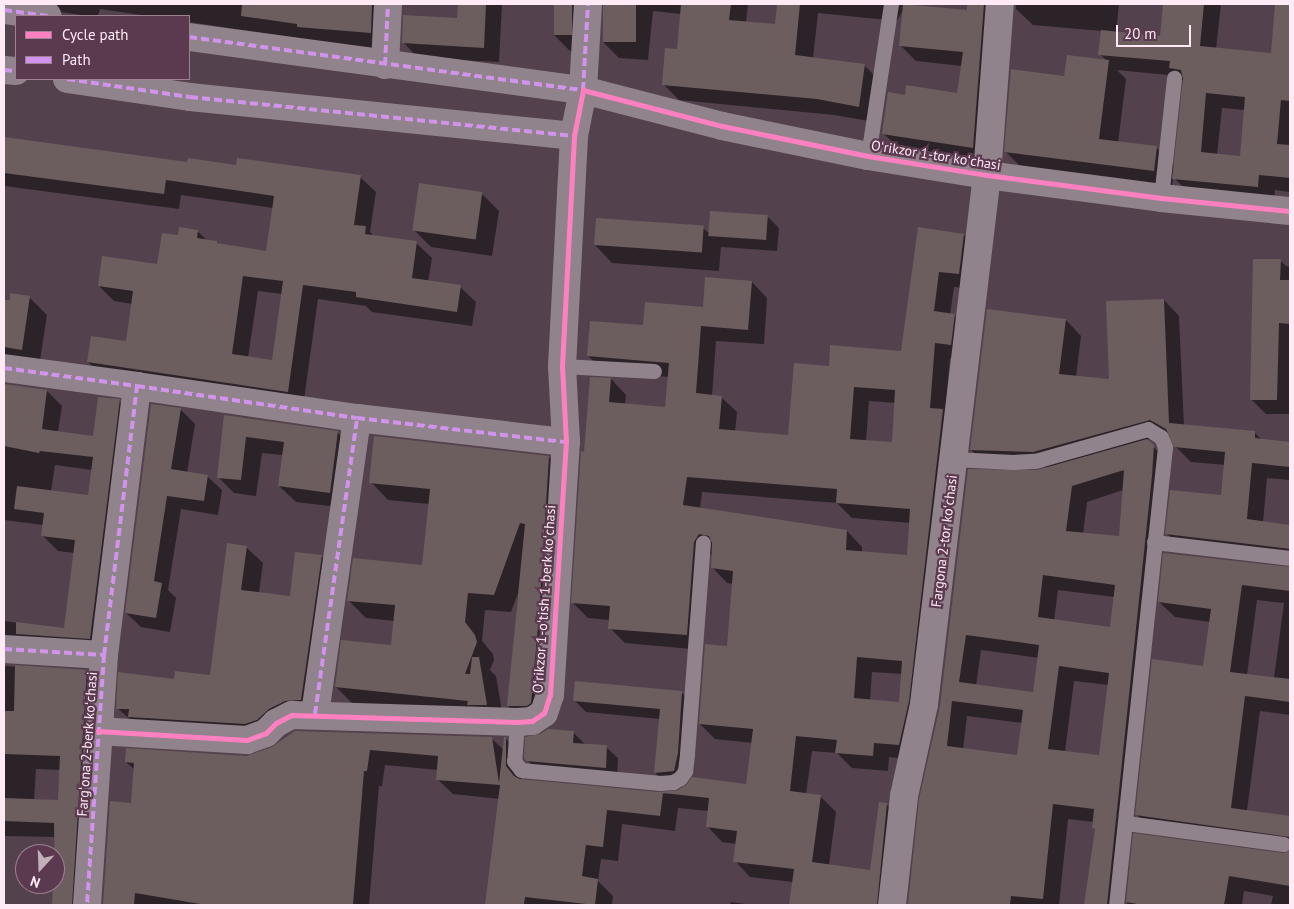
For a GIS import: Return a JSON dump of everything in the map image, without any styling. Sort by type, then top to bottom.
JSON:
[{"type":"street","points":[[385,65],[388,4]]},
{"type":"street","name":"Oʻrikzor 1-oʻtish 1-berk koʻchasi","points":[[98,731],[247,740],[266,733],[276,723],[292,715],[315,714],[532,722],[539,718],[548,705],[566,442],[562,366],[574,136],[583,90],[588,4]]},
{"type":"street","name":"Fargona 2-tor koʻchasi","points":[[892,905],[904,796],[924,704],[987,175],[1000,4]]},
{"type":"street","points":[[4,10],[41,15]]},
{"type":"street","name":"Oʻrikzor 1-tor koʻchasi","points":[[190,36],[385,65],[583,90],[722,126],[868,156],[987,175],[1161,198],[1290,211]]},
{"type":"street","points":[[74,80],[200,98],[574,136]]},
{"type":"street","points":[[4,368],[357,418],[566,442]]},
{"type":"street","points":[[104,655],[137,386]]},
{"type":"street","points":[[315,714],[357,418]]},
{"type":"street","name":"Fargʻona 2-berk koʻchasi","points":[[4,649],[104,655],[87,905]]},
{"type":"lane","points":[[868,156],[890,4]]},
{"type":"lane","points":[[1161,198],[1174,78]]},
{"type":"lane","points":[[562,366],[654,371]]},
{"type":"lane","points":[[953,459],[1024,462],[1148,429],[1156,432],[1165,447],[1116,905]]},
{"type":"lane","points":[[1154,542],[1290,558]]},
{"type":"lane","points":[[517,722],[514,761],[522,770],[660,783],[674,782],[680,778],[685,771],[688,754],[703,543]]},
{"type":"lane","points":[[1126,823],[1284,844]]},
{"type":"building","points":[[242,4],[372,4],[371,33],[297,27],[297,24],[241,16]]},
{"type":"building","points":[[458,4],[486,4],[484,48],[402,43],[403,15],[457,18]]},
{"type":"building","points":[[554,4],[572,4],[572,35],[554,35]]},
{"type":"building","points":[[603,4],[636,4],[636,42],[603,42]]},
{"type":"building","points":[[681,4],[731,4],[729,20],[775,24],[777,4],[800,4],[795,55],[865,64],[859,107],[817,99],[662,85],[665,48],[677,49]]},
{"type":"building","points":[[903,4],[967,10],[967,4],[984,4],[973,148],[882,134],[888,92],[905,95],[906,85],[957,93],[963,52],[899,46]]},
{"type":"building","points":[[1163,4],[1204,4],[1200,46],[1271,53],[1275,4],[1290,4],[1290,101],[1281,100],[1277,144],[1290,145],[1290,178],[1259,175],[1258,187],[1172,179],[1183,79],[1181,70],[1169,68],[1170,61],[1098,55],[1101,30],[1160,36]],"holes":[[[1206,93],[1245,97],[1240,156],[1201,152]]]},
{"type":"building","points":[[1067,55],[1109,60],[1099,139],[1157,146],[1154,171],[1004,152],[1011,69],[1064,76]]},
{"type":"building","points":[[4,137],[187,162],[188,158],[236,165],[237,158],[361,175],[354,225],[366,226],[365,234],[417,241],[412,278],[461,285],[457,312],[356,297],[356,292],[303,285],[288,392],[87,362],[91,336],[126,341],[133,291],[98,286],[102,256],[157,264],[162,233],[178,235],[179,227],[198,230],[197,238],[266,251],[274,196],[166,180],[164,194],[4,173]],"holes":[[[243,276],[283,281],[272,360],[232,354]]]},
{"type":"building","points":[[419,183],[482,192],[476,239],[412,231]]},
{"type":"building","points":[[710,211],[768,215],[766,240],[708,236]]},
{"type":"building","points":[[596,218],[704,226],[702,252],[594,245]]},
{"type":"building","points":[[918,227],[964,234],[959,274],[939,272],[934,311],[955,314],[951,345],[935,343],[930,408],[943,409],[909,701],[899,745],[874,743],[873,756],[835,753],[837,740],[796,736],[790,791],[821,795],[812,862],[870,870],[879,802],[887,803],[877,905],[789,905],[794,869],[733,862],[737,831],[706,827],[709,798],[663,793],[660,816],[607,810],[603,847],[586,845],[582,876],[598,879],[595,905],[525,897],[524,905],[485,905],[500,785],[436,780],[438,756],[370,750],[367,771],[364,771],[353,905],[206,905],[135,893],[134,905],[103,905],[110,801],[131,803],[134,763],[125,762],[126,748],[246,756],[272,747],[295,731],[492,737],[499,783],[504,737],[506,737],[506,766],[514,776],[520,779],[659,792],[678,790],[687,784],[692,777],[746,784],[753,729],[699,724],[705,644],[727,646],[733,571],[711,568],[712,543],[709,536],[699,534],[694,542],[687,635],[608,629],[610,606],[571,603],[581,451],[584,452],[590,377],[611,378],[609,402],[665,407],[669,363],[587,356],[590,321],[643,325],[645,302],[703,307],[705,277],[752,281],[748,330],[701,326],[696,393],[722,396],[719,429],[788,435],[794,363],[829,366],[830,345],[901,351]],"holes":[[[854,387],[895,390],[892,442],[850,439]],[[687,477],[837,489],[836,503],[910,509],[907,555],[846,550],[847,530],[683,505]],[[857,657],[902,661],[899,702],[854,698]]]},
{"type":"building","points":[[1253,259],[1281,259],[1280,280],[1290,280],[1290,324],[1279,323],[1277,400],[1250,400]]},
{"type":"building","points":[[10,293],[30,296],[22,350],[4,347],[4,300],[10,300]]},
{"type":"building","points":[[1164,299],[1169,423],[1255,431],[1255,438],[1290,442],[1290,467],[1252,463],[1247,519],[1290,525],[1290,549],[1165,534],[1170,490],[1221,495],[1225,452],[1174,447],[1166,429],[1150,420],[1033,452],[970,450],[987,309],[1066,319],[1059,374],[1109,379],[1106,301]]},
{"type":"building","points":[[4,384],[47,390],[42,429],[93,436],[98,397],[120,399],[90,639],[16,634],[16,622],[64,628],[75,540],[41,536],[44,513],[14,509],[17,486],[88,495],[93,457],[40,451],[39,453],[4,446]]},
{"type":"building","points":[[151,404],[181,408],[171,469],[208,475],[204,501],[167,496],[154,581],[162,583],[156,618],[125,613]]},
{"type":"building","points":[[224,415],[338,431],[330,493],[278,486],[284,442],[246,437],[241,480],[217,478]]},
{"type":"building","points":[[374,436],[549,456],[539,616],[531,703],[527,706],[507,706],[525,524],[520,523],[494,595],[468,593],[465,622],[475,635],[477,642],[465,674],[470,674],[472,657],[479,657],[487,705],[467,705],[468,701],[335,687],[341,640],[391,645],[395,605],[347,601],[353,558],[422,565],[430,489],[369,483]]},
{"type":"building","points":[[1147,439],[1154,445],[1107,905],[1084,905],[1095,829],[1092,828],[1094,809],[1053,804],[1043,899],[1011,896],[1010,905],[908,905],[919,799],[940,706],[968,469],[1037,470]],"holes":[[[1124,470],[1119,536],[1066,531],[1072,486]],[[1043,575],[1115,585],[1110,627],[1038,617]],[[966,635],[1039,645],[1033,692],[959,682]],[[1059,666],[1109,673],[1099,755],[1048,749]],[[952,701],[1023,710],[1017,755],[947,746]]]},
{"type":"building","points":[[227,543],[247,546],[241,590],[290,596],[295,552],[322,555],[301,700],[285,701],[269,709],[257,720],[245,724],[128,717],[129,709],[116,709],[118,672],[174,679],[175,671],[210,675]]},
{"type":"building","points":[[1163,553],[1290,567],[1290,591],[1242,585],[1230,672],[1290,679],[1290,702],[1245,696],[1231,808],[1290,816],[1290,837],[1135,815],[1152,659],[1203,666],[1211,609],[1158,602]]},
{"type":"building","points":[[15,665],[87,670],[72,905],[52,905],[53,894],[65,894],[65,844],[54,844],[54,823],[4,821],[4,798],[58,800],[60,756],[4,754],[4,711],[14,711]]},
{"type":"building","points":[[575,681],[682,691],[678,753],[674,771],[654,773],[660,709],[573,701]]},
{"type":"building","points":[[548,729],[574,731],[573,743],[607,745],[606,768],[526,761],[524,758],[525,737],[540,734]]},
{"type":"building","points":[[1133,833],[1283,853],[1290,851],[1290,886],[1229,876],[1224,905],[1143,905],[1126,902]]},
{"type":"marked path","points":[[385,65],[388,4]]},
{"type":"marked path","points":[[190,37],[583,90],[588,4]]},
{"type":"marked path","points":[[4,10],[41,15]]},
{"type":"marked path","points":[[4,70],[15,71]]},
{"type":"marked path","points":[[74,80],[190,97],[574,136]]},
{"type":"marked path","points":[[4,368],[137,386]]},
{"type":"marked path","points":[[104,655],[137,386],[357,418],[566,442]]},
{"type":"marked path","points":[[315,714],[357,418]]},
{"type":"marked path","points":[[4,649],[104,655],[87,905]]},
{"type":"cycle path","points":[[98,731],[247,740],[266,733],[276,723],[292,715],[517,722],[532,721],[544,713],[550,695],[566,442],[562,366],[574,136],[583,90],[722,126],[868,156],[987,175],[1161,198],[1290,211]]}]
